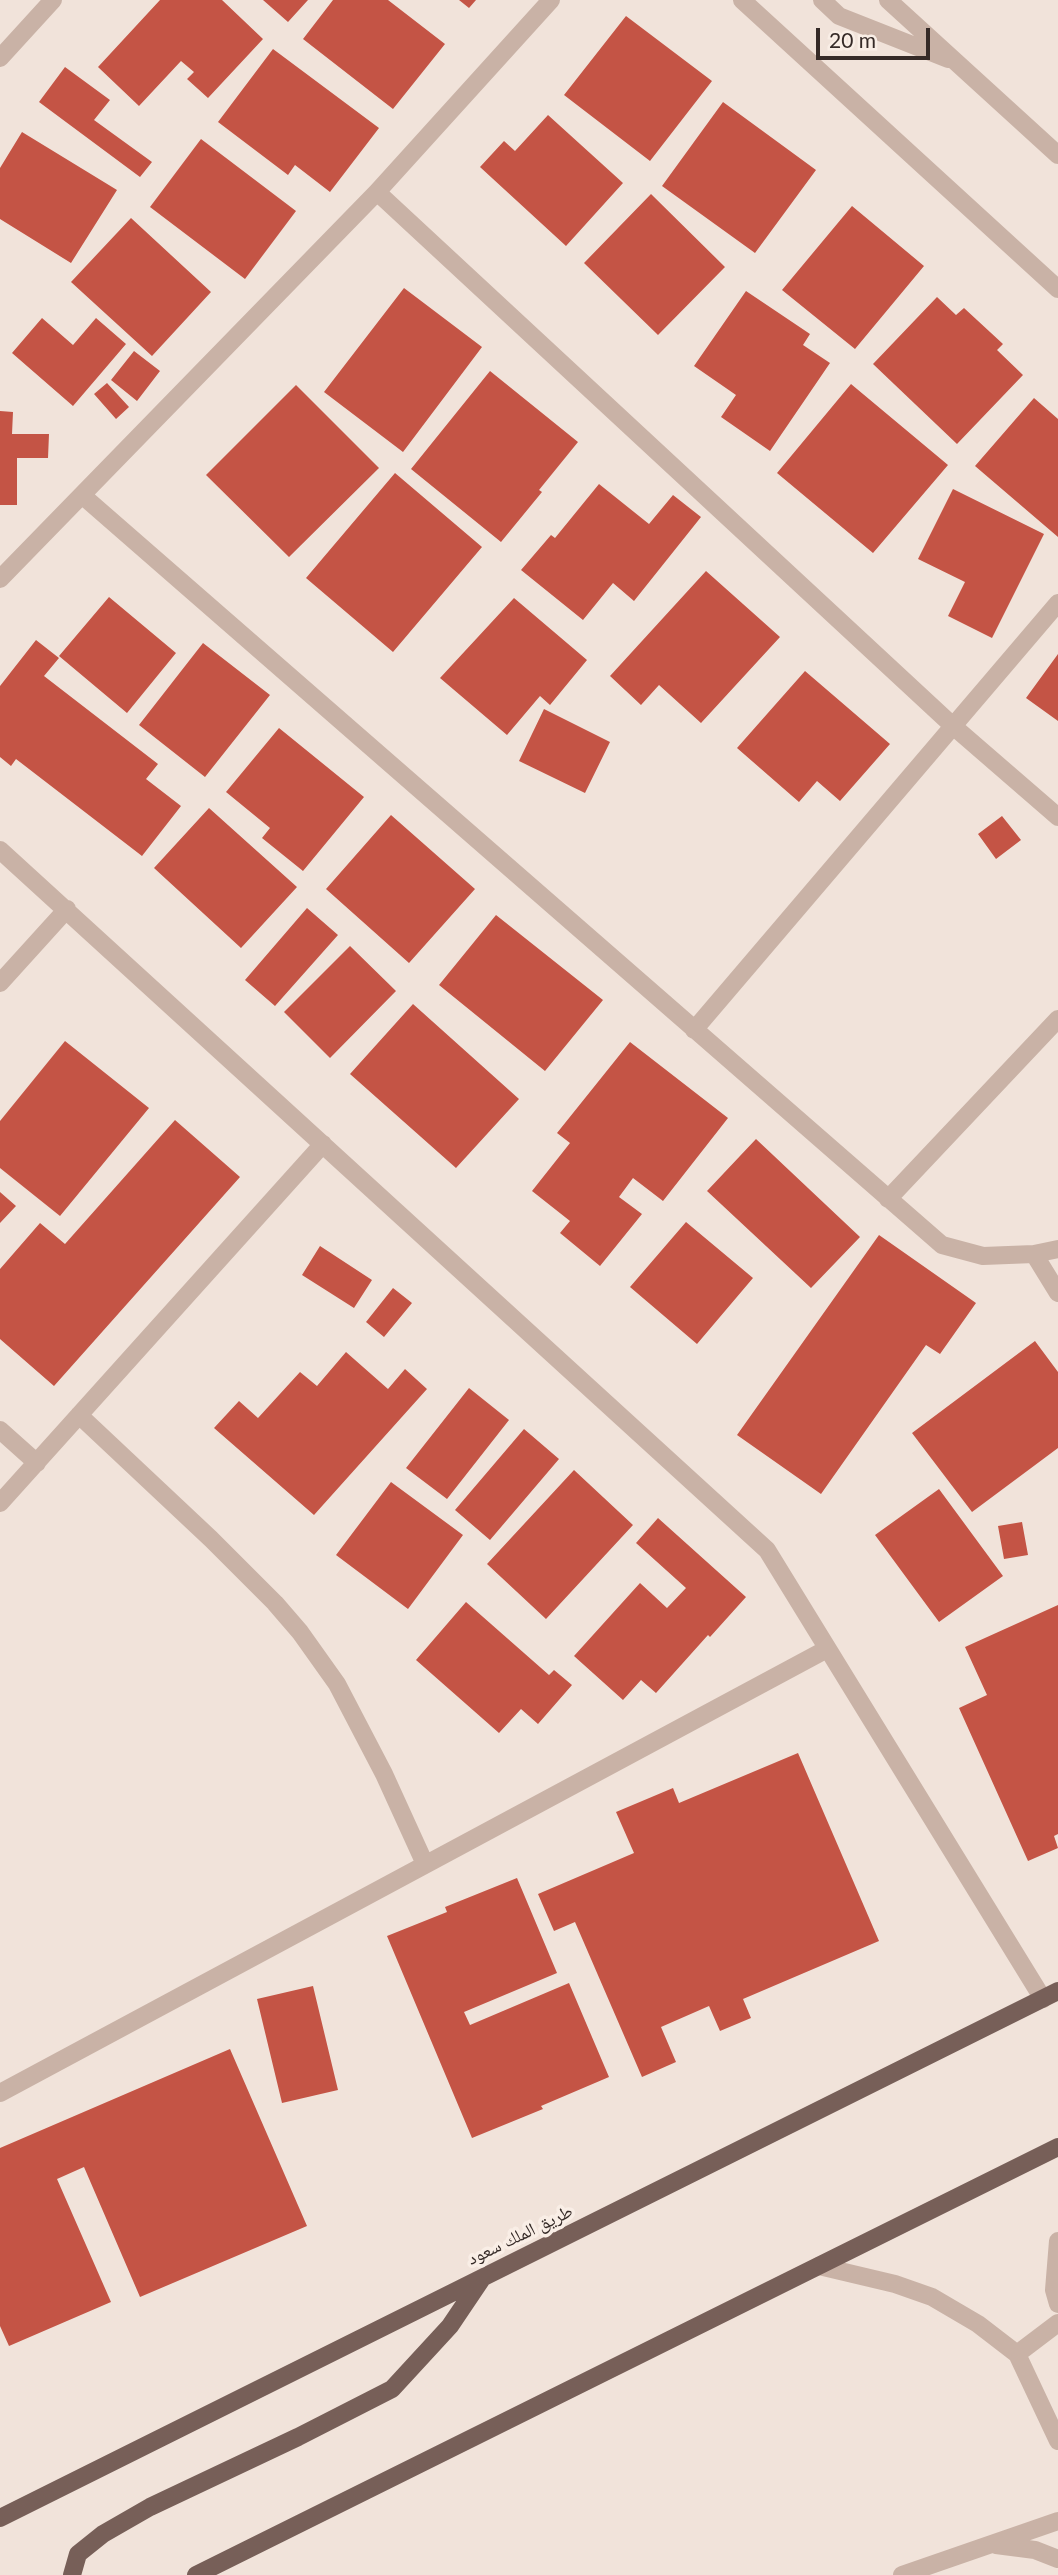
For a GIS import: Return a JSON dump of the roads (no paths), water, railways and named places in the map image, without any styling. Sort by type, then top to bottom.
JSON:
[{"type":"main road","name":"طريق الملك سعود","points":[[0,2518],[1050,1995]]},
{"type":"main road","points":[[196,2575],[1058,2147]]},
{"type":"main road","points":[[72,2575],[78,2554],[103,2534],[150,2507],[392,2389],[450,2326],[482,2277]]},
{"type":"street","points":[[0,58],[53,0]]},
{"type":"street","points":[[0,579],[377,192],[551,0]]},
{"type":"street","points":[[742,0],[1058,289]]},
{"type":"street","points":[[821,0],[839,16],[958,63]]},
{"type":"street","points":[[888,0],[1058,155]]},
{"type":"street","points":[[377,192],[953,726],[1058,817]]},
{"type":"street","points":[[83,496],[942,1245],[983,1256],[1034,1254],[1058,1249]]},
{"type":"street","points":[[694,1030],[1058,603]]},
{"type":"street","points":[[0,850],[766,1550],[1050,1995]]},
{"type":"street","points":[[0,983],[67,909]]},
{"type":"street","points":[[888,1199],[1058,1019]]},
{"type":"street","points":[[0,1503],[323,1144]]},
{"type":"street","points":[[1034,1254],[1058,1293]]},
{"type":"street","points":[[79,1415],[220,1548],[300,1632],[337,1684],[384,1774],[425,1864]]},
{"type":"street","points":[[0,1430],[37,1463]]},
{"type":"street","points":[[0,2093],[828,1649]]},
{"type":"street","points":[[1058,2241],[1054,2290],[1058,2304]]},
{"type":"street","points":[[819,2266],[895,2284],[932,2297],[978,2323],[1017,2354],[1058,2441]]},
{"type":"street","points":[[1017,2354],[1058,2323]]},
{"type":"street","points":[[902,2575],[1058,2521]]},
{"type":"street","points":[[992,2544],[1035,2550],[1058,2559]]}]
